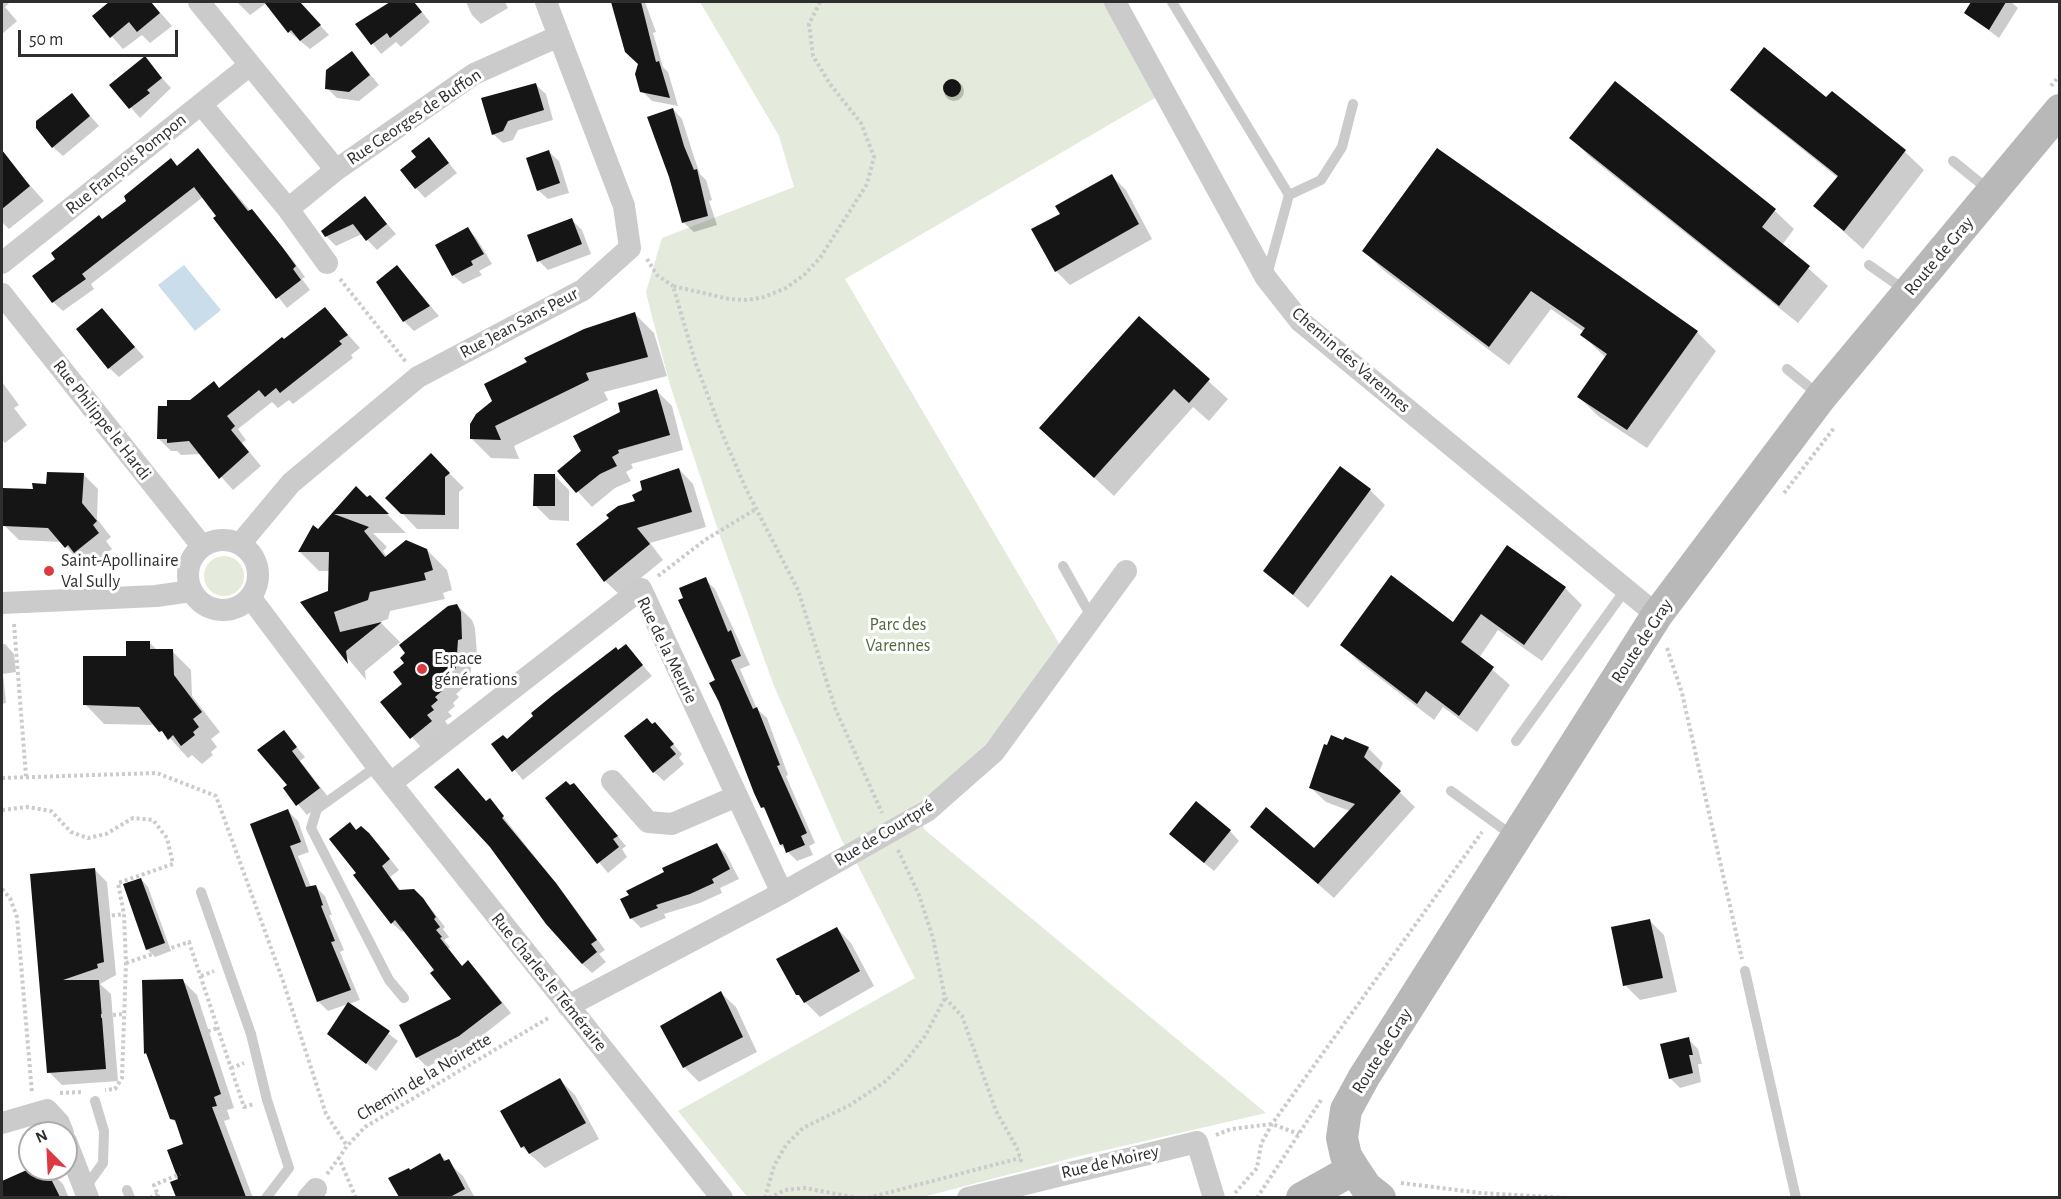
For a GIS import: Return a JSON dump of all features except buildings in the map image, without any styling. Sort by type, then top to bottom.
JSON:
[{"type":"main road","name":"Route de Gray","points":[[1353,1169],[1346,1155],[1342,1138],[1346,1110],[1657,615],[1831,408],[1909,293],[2060,110]]},
{"type":"main road","points":[[1302,1197],[1353,1169],[1366,1187],[1385,1188]]},
{"type":"street","points":[[199,2],[336,170]]},
{"type":"street","points":[[546,2],[624,206],[630,248]]},
{"type":"street","name":"Chemin des Varennes","points":[[1115,2],[1266,278],[1300,321],[1657,615]]},
{"type":"street","name":"Rue Georges de Buffon","points":[[288,209],[336,170],[474,74],[559,36]]},
{"type":"street","name":"Rue François Pompon","points":[[2,263],[250,65]]},
{"type":"street","points":[[201,104],[288,209],[327,263]]},
{"type":"street","name":"Rue Jean Sans Peur","points":[[245,546],[245,537],[291,483],[418,377],[583,290],[630,248]]},
{"type":"street","name":"Rue Philippe le Hardi","points":[[2,294],[202,546]]},
{"type":"street","points":[[223,539],[245,546],[257,565],[256,588],[250,597],[242,605],[219,610],[198,601],[191,591],[187,572],[194,553],[202,546],[223,539]]},
{"type":"street","name":"Rue de Courtpré","points":[[568,1006],[782,893],[927,811],[994,752],[1126,571]]},
{"type":"street","name":"Rue de la Meurie","points":[[391,783],[641,590],[782,893]]},
{"type":"street","points":[[7,602],[156,596],[191,591]]},
{"type":"street","name":"Rue Charles le Téméraire","points":[[250,597],[377,766],[722,1197]]},
{"type":"street","points":[[612,781],[648,822],[672,824],[737,796]]},
{"type":"street","points":[[2,1123],[47,1110],[57,1121]]},
{"type":"street","points":[[1197,1142],[1214,1197]]},
{"type":"street","name":"Rue de Moirey","points":[[968,1197],[1197,1142]]},
{"type":"street","points":[[78,1172],[86,1193]]},
{"type":"lane","points":[[1172,2],[1289,195],[1266,278]]},
{"type":"lane","points":[[1289,195],[1321,180],[1342,147],[1353,104]]},
{"type":"lane","points":[[1953,161],[1993,193]]},
{"type":"lane","points":[[1869,265],[1909,293]]},
{"type":"lane","points":[[1787,369],[1831,408]]},
{"type":"lane","points":[[1063,566],[1092,618]]},
{"type":"lane","points":[[1516,741],[1626,589]]},
{"type":"lane","points":[[377,766],[317,809],[311,828],[389,980],[404,998]]},
{"type":"lane","points":[[1451,792],[1516,838]]},
{"type":"lane","points":[[201,892],[251,1034],[267,1100],[289,1168],[266,1197]]},
{"type":"lane","points":[[1745,971],[1796,1197]]},
{"type":"lane","points":[[86,1193],[103,1163],[104,1131],[95,1101]]},
{"type":"path","points":[[630,248],[646,258],[657,275],[674,286],[729,299],[747,300],[764,297],[786,288],[820,258],[851,213],[867,184],[874,157],[861,123],[830,84],[813,56],[809,24],[820,2]]},
{"type":"path","points":[[327,263],[418,377]]},
{"type":"path","points":[[674,286],[696,364],[718,424],[756,510],[798,590],[834,708],[919,895],[933,938],[945,998],[962,1017],[996,1111],[1020,1158],[1028,1182]]},
{"type":"path","points":[[1780,499],[1831,408]]},
{"type":"path","points":[[641,590],[705,540],[756,510]]},
{"type":"path","points":[[7,602],[26,776]]},
{"type":"path","points":[[1660,655],[1666,645],[1682,693],[1745,971]]},
{"type":"path","points":[[2,810],[27,807],[51,811],[71,832],[88,838],[106,834],[133,818],[153,820],[167,838],[173,864],[118,883],[124,914],[126,963],[122,1078],[115,1089],[54,1094]]},
{"type":"path","points":[[2,889],[10,898],[17,917],[32,1096],[43,1095]]},
{"type":"path","points":[[100,917],[124,914]]},
{"type":"path","points":[[126,963],[189,942],[244,1107],[267,1100]]},
{"type":"path","points":[[767,1197],[774,1166],[786,1145],[803,1128],[850,1105],[886,1080],[905,1062],[926,1036],[945,998]]},
{"type":"path","name":"Chemin de la Noirette","points":[[356,1197],[339,1158],[365,1127],[568,1006]]},
{"type":"path","points":[[101,1016],[124,1014]]},
{"type":"path","points":[[202,1033],[218,1028]]},
{"type":"path","points":[[1257,1197],[1324,1094]]},
{"type":"path","points":[[1197,1142],[1231,1130],[1272,1124],[1299,1134]]},
{"type":"path","points":[[868,1197],[1020,1158]]},
{"type":"path","points":[[150,1197],[158,1196],[154,1185],[180,1174]]},
{"type":"path","points":[[1385,1188],[1401,1184],[1481,1193],[1567,1197]]},
{"type":"path","points":[[767,1197],[785,1190],[805,1188],[858,1197]]},
{"type":"green space","name":"Parc des Varennes","points":[[700,2],[1107,2],[1160,95],[845,279],[1060,645],[987,743],[913,811],[925,830],[1266,1113],[1080,1156],[923,1197],[748,1198],[678,1111],[915,978],[855,860],[842,841],[774,686],[721,539],[670,385],[646,292],[662,238],[794,187],[779,136]]},
{"type":"green space","points":[[224,556],[232,557],[238,562],[243,568],[243,584],[238,590],[232,595],[224,596],[216,595],[210,590],[205,584],[204,576],[205,568],[210,562],[216,557]]},
{"type":"water","points":[[184,265],[221,310],[195,331],[158,285]]},
{"type":"place","name":"Saint-Apollinaire Val Sully","points":[[49,571]]},
{"type":"place","name":"Espace générations","points":[[422,669]]}]
